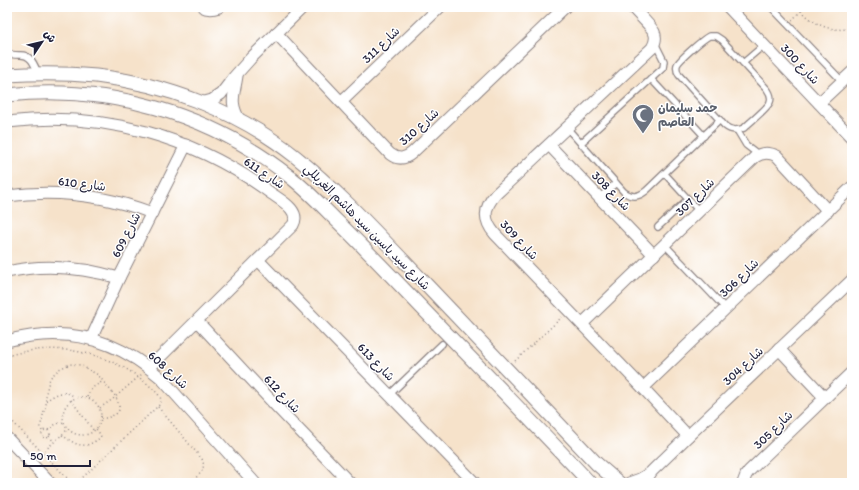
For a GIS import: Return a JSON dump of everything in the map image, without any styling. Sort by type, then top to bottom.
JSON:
[{"type":"street","points":[[203,7],[209,9],[218,7]]},
{"type":"street","points":[[201,103],[212,100],[221,94],[251,58],[303,7]]},
{"type":"street","name":"شارع 311","points":[[341,102],[440,7]]},
{"type":"street","name":"شارع 310","points":[[276,33],[390,154],[397,158],[405,157],[412,153],[565,7]]},
{"type":"street","points":[[632,7],[654,32],[655,43]]},
{"type":"street","name":"شارع 300","points":[[728,7],[852,138]]},
{"type":"street","name":"شارع 309","points":[[655,43],[652,48],[496,194],[490,201],[486,219],[489,227],[495,234],[688,436]]},
{"type":"street","points":[[819,103],[852,72]]},
{"type":"street","name":"شارع سيد ياسين سيد هاشم الغربللي","points":[[7,75],[74,74],[96,76],[159,89],[201,103],[240,121],[278,143],[316,174],[366,223],[597,464],[619,483]]},
{"type":"street","points":[[238,74],[233,99],[235,111],[240,121]]},
{"type":"street","name":"شارع سيد ياسين سيد هاشم الغربللي","points":[[7,94],[42,92],[87,94],[135,102],[171,112],[206,126],[241,144],[275,166],[302,187],[353,236],[590,483]]},
{"type":"street","name":"شارع 611","points":[[7,122],[53,119],[84,120],[146,131],[166,137],[225,163],[244,174],[275,196],[295,213],[296,220],[293,225],[149,368]]},
{"type":"street","name":"شارع 609","points":[[91,339],[119,278],[186,145]]},
{"type":"street","name":"شارع 308","points":[[549,145],[654,255]]},
{"type":"street","points":[[759,155],[768,153],[777,156],[828,210]]},
{"type":"street","name":"شارع 307","points":[[582,324],[755,157],[759,155]]},
{"type":"street","points":[[302,187],[309,177],[316,174]]},
{"type":"street","name":"شارع 306","points":[[643,388],[852,187]]},
{"type":"street","name":"شارع 610","points":[[7,196],[40,193],[80,195],[120,202],[152,214]]},
{"type":"street","name":"شارع 613","points":[[258,260],[475,483]]},
{"type":"street","points":[[7,272],[29,268],[56,266],[86,269],[119,278]]},
{"type":"street","name":"شارع 304","points":[[629,483],[640,479],[652,471],[852,280]]},
{"type":"street","name":"شارع 612","points":[[197,321],[350,483]]},
{"type":"street","name":"شارع 608","points":[[7,341],[46,334],[60,335],[91,339],[122,350],[149,368],[169,387],[255,483]]},
{"type":"street","points":[[779,349],[825,398]]},
{"type":"street","name":"شارع 305","points":[[743,483],[749,471],[852,372]]},
{"type":"street","points":[[7,438],[31,463],[44,481]]},
{"type":"street","name":"شارع 304","points":[[644,483],[652,471]]},
{"type":"lane","points":[[771,7],[842,81]]},
{"type":"lane","points":[[709,36],[716,36],[722,40],[743,63],[769,92],[771,100],[768,105],[744,128],[733,130],[728,128],[720,120],[678,75],[677,66],[680,60],[709,36]]},
{"type":"lane","points":[[582,144],[661,71],[664,65],[663,58],[655,43]]},
{"type":"lane","points":[[743,63],[764,45]]},
{"type":"lane","points":[[7,53],[12,55],[23,55],[32,59],[38,74]]},
{"type":"lane","points":[[651,79],[704,136]]},
{"type":"lane","points":[[567,128],[616,183],[627,194],[635,197],[643,193],[665,174],[720,120]]},
{"type":"lane","points":[[737,130],[746,144],[759,155]]},
{"type":"lane","points":[[665,174],[699,211]]},
{"type":"lane","points":[[599,198],[616,183]]},
{"type":"lane","points":[[658,227],[688,199]]},
{"type":"lane","points":[[665,244],[726,309]]},
{"type":"lane","points":[[389,395],[442,344]]},
{"type":"path","points":[[798,7],[814,22],[825,27],[838,29],[852,28]]},
{"type":"path","points":[[788,24],[805,7]]},
{"type":"path","points":[[849,7],[852,10]]},
{"type":"path","points":[[507,369],[569,310]]},
{"type":"path","points":[[7,356],[31,351],[59,350],[89,354],[116,363],[138,377],[149,385],[160,396],[161,400],[158,406],[79,481],[74,482],[69,480],[7,416]]},
{"type":"path","points":[[48,436],[46,438],[42,436],[40,424],[44,411],[49,381],[59,369],[70,364],[80,365],[98,375],[116,397],[119,410],[112,416],[101,418]]},
{"type":"path","points":[[100,408],[116,397],[149,368]]},
{"type":"path","points":[[88,397],[93,387],[103,381]]},
{"type":"path","points":[[46,401],[54,395],[60,393],[67,393],[72,395],[74,398]]},
{"type":"path","points":[[80,396],[88,397],[94,400],[100,408],[102,414],[100,424],[95,430],[88,434],[77,434],[68,429],[64,422],[63,414],[66,404],[74,398],[80,396]]},
{"type":"path","points":[[62,434],[70,441],[84,446],[91,444],[101,437],[71,400]]},
{"type":"path","points":[[158,406],[202,459],[204,464],[203,469],[190,483]]},
{"type":"path","points":[[42,430],[48,430],[56,424],[64,422]]},
{"type":"path","points":[[31,463],[68,429]]},
{"type":"path","points":[[48,430],[50,434],[48,436]]},
{"type":"path","points":[[48,436],[54,442]]},
{"type":"place","name":"حمد سليمان العاصم","points":[[643,134]]}]
